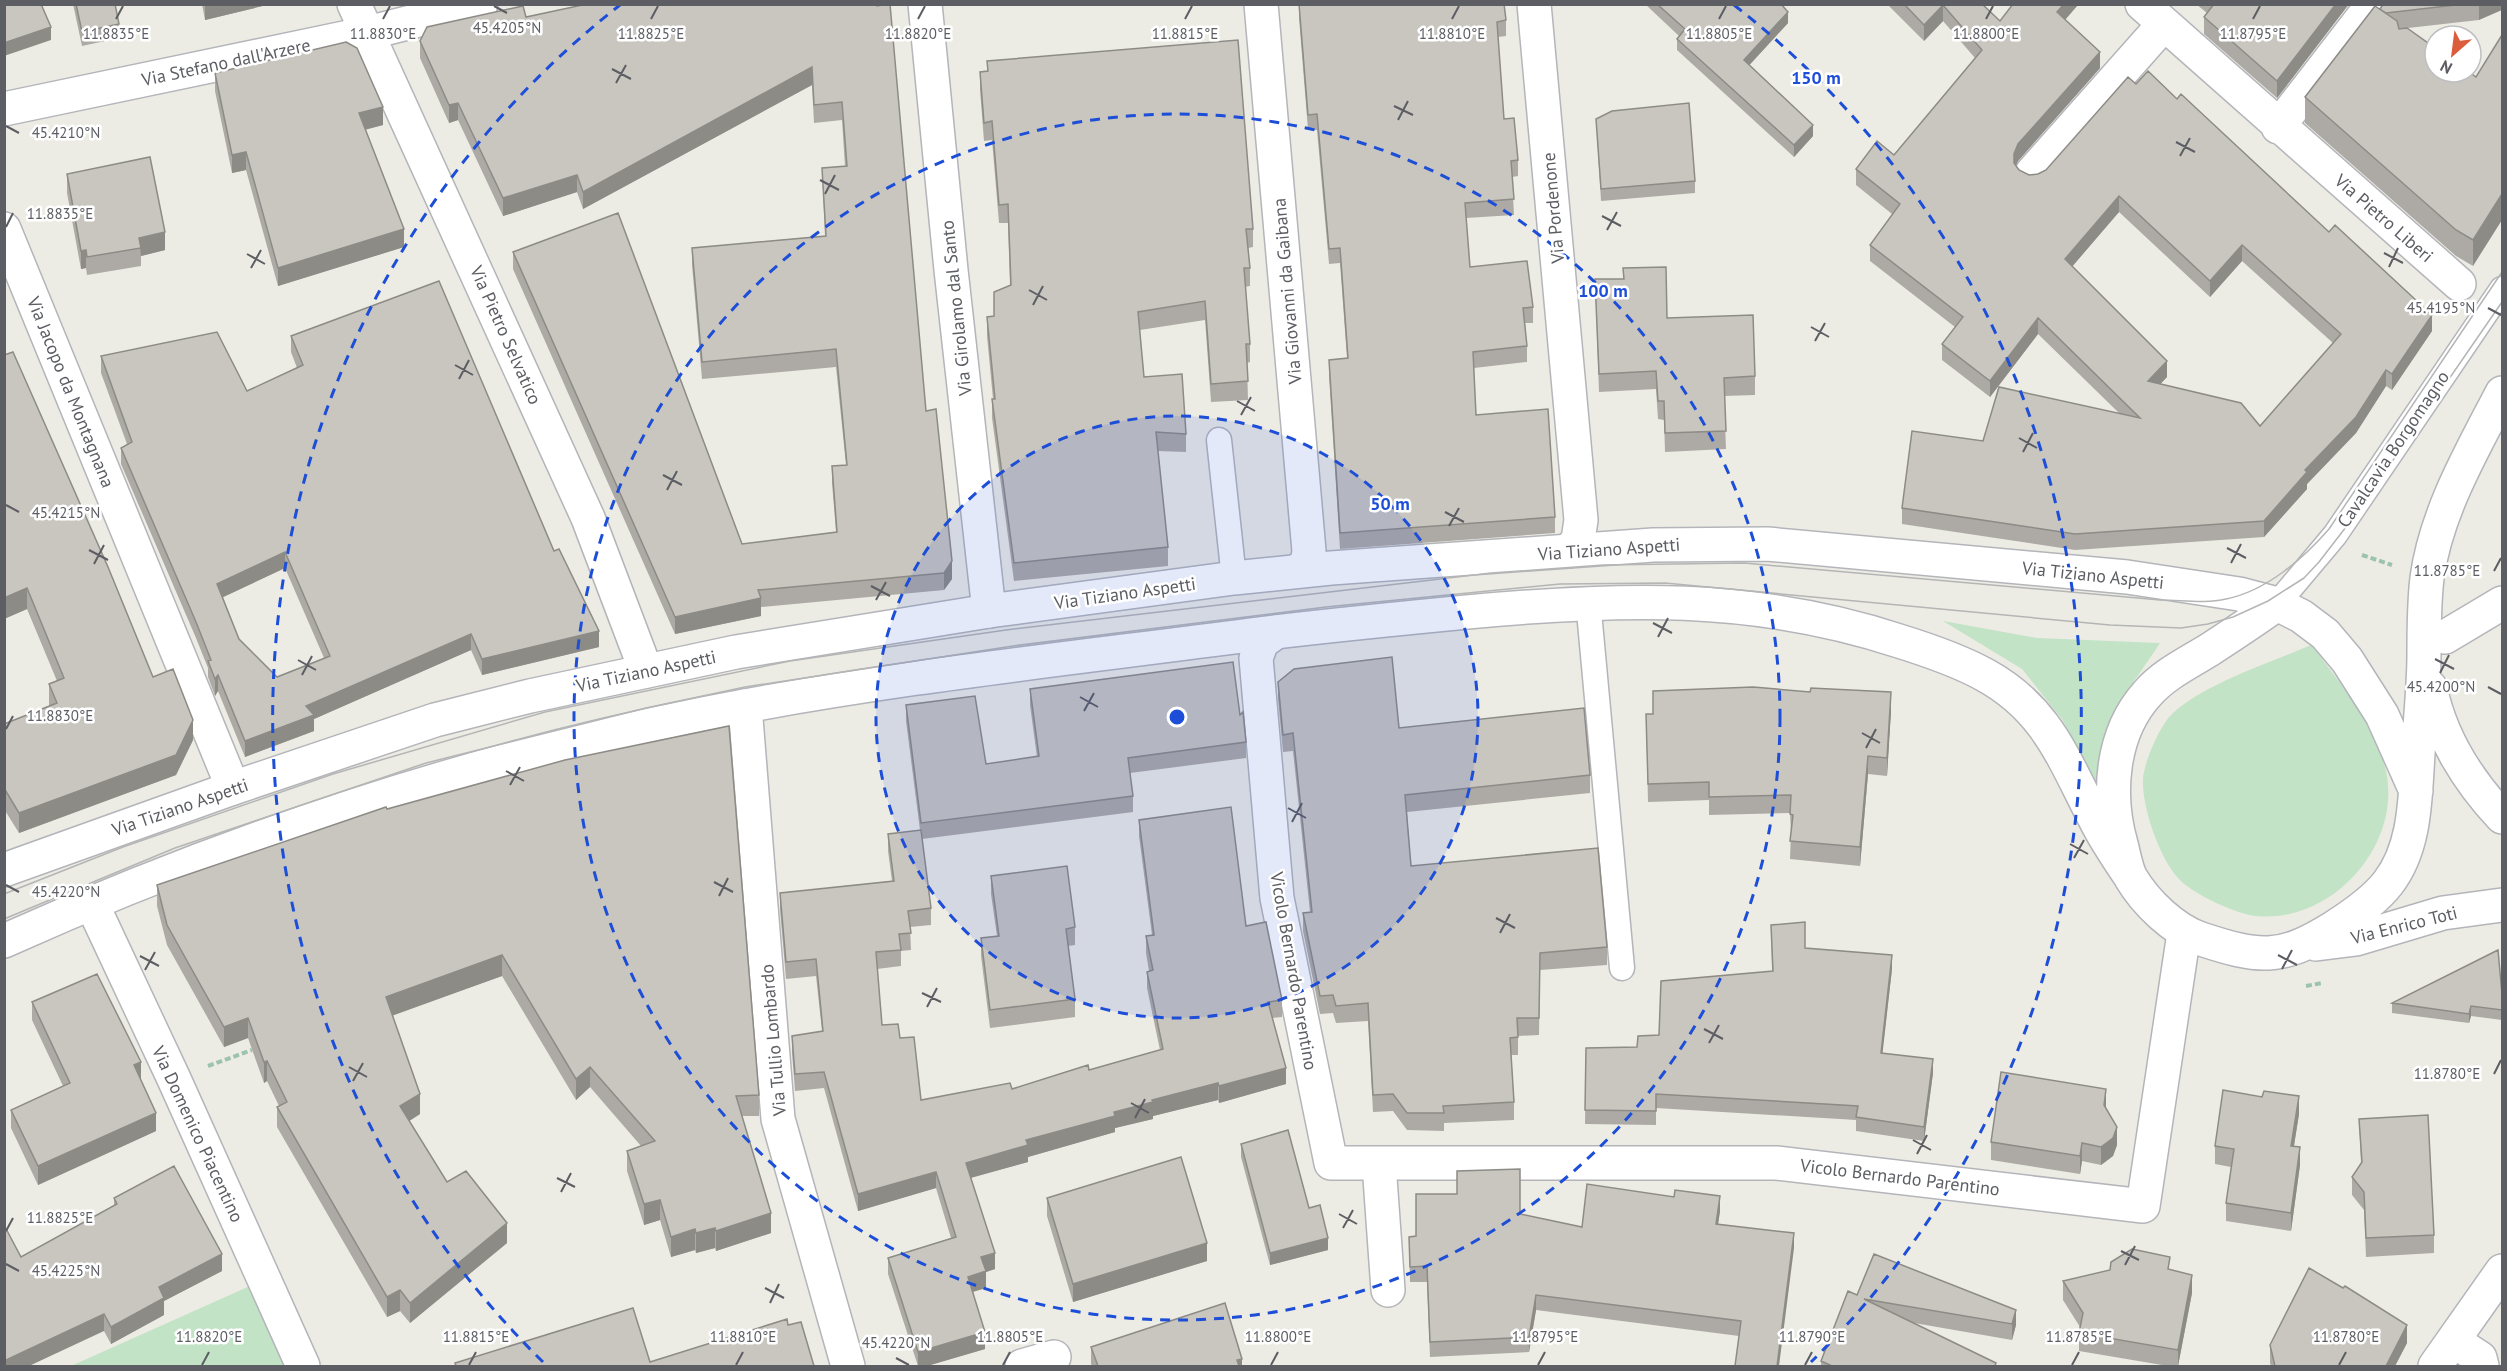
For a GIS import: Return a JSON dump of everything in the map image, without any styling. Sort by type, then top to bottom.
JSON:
[{"type":"street","name":"Via Stefano dall'Arzere","points":[[4,109],[361,19],[481,4]]},
{"type":"street","name":"Via Girolamo dal Santo","points":[[926,4],[952,282],[989,611]]},
{"type":"street","name":"Via Giovanni da Gaibana","points":[[1261,4],[1309,551],[1307,564],[1297,571]]},
{"type":"street","name":"Via Pordenone","points":[[1534,4],[1581,520],[1578,540],[1569,551]]},
{"type":"street","points":[[2278,127],[2373,4]]},
{"type":"street","name":"Via Pietro Liberi","points":[[2032,173],[2153,14],[2278,127],[2459,284]]},
{"type":"street","name":"Via Pietro Selvatico","points":[[361,19],[588,518],[646,671]]},
{"type":"street","name":"Via Jacopo da Montagnana","points":[[4,229],[233,788]]},
{"type":"street","points":[[2502,393],[2469,458],[2441,522],[2427,577],[2441,726],[2474,782],[2502,817]]},
{"type":"street","name":"Via Tiziano Aspetti","points":[[4,870],[233,788],[435,720],[530,696],[781,644],[989,611],[1234,578],[1297,571],[1664,544],[1767,544],[2127,577],[2240,594],[2277,604],[2301,616],[2325,634],[2347,660],[2382,714],[2416,791]]},
{"type":"street","points":[[4,940],[91,902],[264,838],[467,772],[651,725],[745,706],[1002,665],[1276,632],[1588,602],[1637,601],[1737,607],[1838,621],[1941,654],[1980,672],[2026,703],[2041,720],[2060,749],[2111,848],[2144,896],[2184,933],[2239,951],[2274,955],[2305,946],[2351,916],[2389,882],[2406,849],[2414,818],[2434,646]]},
{"type":"street","points":[[2434,646],[2502,603]]},
{"type":"street","points":[[2130,876],[2116,827],[2113,794],[2116,758],[2126,727],[2147,694],[2174,671],[2246,627],[2277,604]]},
{"type":"street","name":"Vicolo Bernardo Parentino","points":[[1276,632],[1262,642],[1256,658],[1277,898],[1331,1163],[1776,1163],[2143,1206],[2184,933]]},
{"type":"street","name":"Via Tullio Lombardo","points":[[745,706],[778,1119],[848,1366]]},
{"type":"street","name":"Via Domenico Piacentino","points":[[91,902],[174,1078],[303,1366]]},
{"type":"street","name":"Via Enrico Toti","points":[[2305,946],[2356,939],[2443,914],[2502,905]]},
{"type":"street","points":[[1378,1164],[1388,1290]]},
{"type":"street","points":[[2435,1366],[2502,1271]]},
{"type":"street","points":[[2454,1341],[2480,1358],[2482,1366]]},
{"type":"street","points":[[1022,1366],[1056,1362]]},
{"type":"lane","name":"Via Pietro Liberi","points":[[2459,284],[2496,298]]},
{"type":"lane","name":"Cavalcavia Borgomagno","points":[[2277,604],[2336,535],[2496,298]]},
{"type":"lane","points":[[1219,440],[1234,578]]},
{"type":"lane","points":[[1588,602],[1622,968]]},
{"type":"path","points":[[2336,535],[2366,557],[2427,577]]},
{"type":"path","points":[[174,1078],[252,1050]]},
{"type":"green space","points":[[1943,621],[2037,638],[2160,643],[2124,697],[2106,733],[2098,774],[2100,798],[2088,767],[2062,719],[2022,669]]},
{"type":"green space","points":[[2311,645],[2352,700],[2377,744],[2383,760],[2388,789],[2385,818],[2375,845],[2359,870],[2338,890],[2313,906],[2285,915],[2256,916],[2227,908],[2206,898],[2188,887],[2174,874],[2160,849],[2149,818],[2143,790],[2144,771],[2163,726],[2173,713],[2187,702],[2220,683]]},
{"type":"green space","points":[[261,1281],[297,1366],[71,1366]]},
{"type":"building","points":[[4,4],[41,4],[51,27],[4,43]]},
{"type":"building","points":[[76,4],[115,4],[119,24],[82,32]]},
{"type":"building","points":[[587,4],[877,4],[877,6],[890,4],[926,411],[936,409],[952,561],[944,573],[758,590],[761,598],[675,617],[513,252],[618,213],[742,544],[837,532],[832,466],[847,465],[836,349],[702,362],[692,248],[826,236],[822,168],[847,166],[842,102],[814,105],[812,67],[583,192],[577,175],[503,198],[458,103],[449,105],[420,41],[427,27],[523,6],[526,17]]},
{"type":"building","points":[[1299,4],[1504,4],[1506,20],[1497,22],[1504,119],[1514,118],[1518,160],[1511,161],[1514,199],[1465,203],[1470,267],[1527,261],[1533,307],[1523,308],[1527,346],[1473,352],[1476,415],[1548,409],[1555,517],[1340,533],[1329,360],[1348,358],[1340,248],[1329,249],[1317,114],[1308,115]]},
{"type":"building","points":[[1657,4],[1781,4],[1788,12],[1744,60],[1813,125],[1794,145],[1677,39],[1685,29]]},
{"type":"building","points":[[1904,4],[1982,4],[2000,21],[2013,4],[2064,4],[2057,12],[2100,52],[2018,144],[2014,154],[2014,163],[2019,170],[2029,175],[2046,170],[2128,77],[2136,84],[2148,71],[2177,99],[2181,94],[2329,232],[2335,225],[2432,315],[2392,374],[2386,370],[2356,417],[2305,470],[2307,472],[2264,521],[2075,534],[1902,508],[1912,431],[1983,441],[1999,387],[2140,418],[2038,318],[1990,381],[1942,344],[1963,317],[1870,245],[1900,204],[1856,169],[1877,141],[1894,155],[1982,50],[1943,5],[1924,25]],"holes":[[[2119,196],[2210,281],[2242,245],[2341,334],[2260,426],[2241,403],[2148,381],[2167,361],[2065,259]]]},
{"type":"building","points":[[2214,4],[2336,4],[2277,81],[2204,17]]},
{"type":"building","points":[[2383,4],[2464,4],[2386,13],[2380,9]]},
{"type":"building","points":[[2375,6],[2397,21],[2399,29],[2407,28],[2423,39],[2423,84],[2483,84],[2483,66],[2502,35],[2502,194],[2473,240],[2456,230],[2305,97]]},
{"type":"building","points":[[1238,40],[1253,229],[1246,229],[1250,268],[1244,268],[1250,344],[1246,344],[1248,381],[1211,384],[1205,301],[1138,312],[1144,377],[1182,374],[1186,434],[1156,432],[1168,547],[1014,563],[992,399],[995,399],[987,317],[994,316],[994,292],[1011,285],[1008,204],[999,205],[992,121],[984,123],[980,72],[988,71],[987,61]]},
{"type":"building","points":[[346,42],[357,48],[383,107],[359,113],[404,229],[278,268],[246,152],[232,155],[215,73]]},
{"type":"building","points":[[1689,103],[1695,181],[1601,189],[1596,119],[1612,111]]},
{"type":"building","points":[[150,157],[165,232],[139,238],[141,248],[87,257],[86,250],[81,251],[67,174]]},
{"type":"building","points":[[1666,267],[1667,318],[1753,315],[1755,376],[1724,378],[1726,431],[1665,433],[1664,401],[1658,401],[1656,371],[1599,374],[1595,279],[1624,279],[1623,268]]},
{"type":"building","points":[[439,281],[554,551],[559,549],[599,631],[482,659],[471,634],[306,706],[314,715],[245,741],[218,675],[215,679],[208,661],[211,660],[196,622],[121,448],[132,442],[101,356],[217,332],[247,391],[303,365],[291,336]],"holes":[[[285,552],[330,656],[277,677],[239,639],[217,584]]]},
{"type":"building","points":[[13,352],[108,567],[153,677],[173,669],[193,720],[176,755],[19,813],[4,788],[4,724],[57,703],[49,684],[64,678],[27,588],[4,598],[4,355]]},
{"type":"building","points":[[1392,657],[1399,728],[1584,708],[1590,775],[1405,795],[1411,866],[1598,848],[1607,947],[1540,953],[1539,1018],[1517,1018],[1518,1037],[1510,1038],[1514,1102],[1443,1106],[1444,1113],[1407,1113],[1393,1094],[1373,1095],[1368,1003],[1336,1006],[1333,995],[1320,996],[1303,913],[1312,912],[1293,733],[1283,735],[1278,682],[1294,669]]},
{"type":"building","points":[[1233,662],[1240,715],[1243,712],[1246,742],[1128,758],[1133,796],[921,823],[906,705],[975,696],[986,764],[1039,756],[1030,689]]},
{"type":"building","points":[[1753,687],[1810,692],[1811,688],[1891,692],[1887,758],[1868,756],[1860,847],[1790,841],[1793,815],[1790,814],[1791,795],[1709,797],[1709,782],[1648,784],[1646,714],[1653,714],[1653,691]]},
{"type":"building","points":[[729,726],[759,1095],[736,1096],[771,1213],[716,1231],[715,1228],[696,1233],[695,1229],[671,1237],[660,1200],[644,1204],[627,1151],[655,1141],[590,1067],[576,1079],[502,955],[386,997],[420,1094],[400,1106],[447,1182],[466,1171],[507,1223],[410,1303],[400,1290],[387,1297],[277,1107],[287,1102],[267,1061],[264,1062],[248,1018],[224,1027],[167,925],[157,885],[386,807],[387,809],[565,760]]},
{"type":"building","points":[[1231,807],[1246,926],[1266,922],[1282,1000],[1268,1002],[1286,1068],[1219,1086],[1218,1083],[1152,1100],[1153,1102],[1114,1112],[1115,1116],[1026,1140],[1028,1145],[966,1163],[995,1253],[981,1257],[986,1271],[968,1277],[985,1332],[918,1352],[888,1258],[956,1237],[936,1172],[858,1194],[824,1072],[795,1074],[792,1036],[823,1031],[816,959],[786,962],[780,893],[894,881],[888,834],[921,830],[931,908],[908,911],[911,933],[899,934],[901,950],[876,952],[882,1025],[898,1024],[900,1038],[914,1037],[921,1100],[1010,1083],[1012,1089],[1088,1065],[1089,1070],[1163,1049],[1147,972],[1153,970],[1146,936],[1154,935],[1139,820]]},
{"type":"building","points":[[1067,866],[1075,927],[1066,929],[1075,999],[990,1010],[981,938],[999,936],[991,876]]},
{"type":"building","points":[[1805,922],[1805,948],[1892,955],[1881,1053],[1933,1059],[1924,1127],[1856,1117],[1858,1106],[1656,1094],[1656,1111],[1585,1110],[1586,1048],[1637,1047],[1638,1036],[1659,1035],[1661,981],[1773,971],[1771,925]]},
{"type":"building","points":[[2498,950],[2502,1010],[2471,1006],[2469,1014],[2392,1003]]},
{"type":"building","points":[[97,974],[141,1062],[134,1065],[156,1113],[38,1166],[11,1110],[70,1083],[32,1002]]},
{"type":"building","points":[[2001,1072],[2106,1089],[2104,1105],[2117,1127],[2113,1138],[2101,1147],[2082,1143],[2080,1156],[1991,1142]]},
{"type":"building","points":[[2223,1090],[2262,1097],[2264,1091],[2299,1096],[2291,1146],[2300,1147],[2291,1213],[2226,1203],[2234,1149],[2215,1146]]},
{"type":"building","points":[[2428,1115],[2434,1235],[2366,1238],[2364,1192],[2352,1177],[2362,1162],[2359,1119]]},
{"type":"building","points":[[1288,1130],[1309,1208],[1320,1205],[1328,1238],[1270,1253],[1241,1144]]},
{"type":"building","points":[[1181,1157],[1207,1243],[1073,1284],[1047,1198]]},
{"type":"building","points":[[174,1166],[222,1254],[159,1287],[164,1298],[111,1327],[104,1314],[4,1361],[4,1225],[21,1257],[117,1204],[114,1198]]},
{"type":"building","points":[[1520,1169],[1520,1214],[1582,1227],[1587,1184],[1674,1197],[1675,1190],[1720,1196],[1716,1224],[1794,1233],[1777,1366],[1735,1366],[1741,1321],[1536,1295],[1529,1337],[1430,1342],[1427,1266],[1410,1267],[1409,1237],[1416,1236],[1416,1194],[1457,1194],[1457,1171]]},
{"type":"building","points":[[2132,1249],[2170,1257],[2168,1269],[2192,1275],[2178,1350],[2079,1333],[2083,1313],[2063,1281],[2110,1270],[2111,1262]]},
{"type":"building","points":[[1874,1254],[2016,1310],[2012,1324],[1864,1299],[1996,1363],[1995,1366],[1832,1366],[1821,1361],[1848,1291],[1857,1295]]},
{"type":"building","points":[[2309,1268],[2343,1288],[2345,1286],[2407,1325],[2386,1366],[2275,1366],[2270,1345]]},
{"type":"building","points":[[1225,1303],[1242,1359],[1237,1360],[1239,1366],[1098,1366],[1091,1347]]},
{"type":"building","points":[[633,1308],[650,1362],[787,1319],[788,1325],[801,1322],[814,1366],[456,1366],[455,1363]]},
{"type":"tram line","points":[[4,894],[123,847],[333,774],[545,712],[790,661],[1006,630],[1491,573],[1603,565],[1744,563],[2160,600],[2202,602],[2226,599],[2255,589],[2283,572],[2329,529],[2502,272]]},
{"type":"tram line","points":[[4,919],[175,848],[426,763],[646,708],[745,687],[1013,646],[1326,607],[1560,584],[1665,583],[2110,625],[2181,628],[2208,624],[2233,617],[2268,601],[2304,578],[2319,562],[2356,514],[2502,302]]}]
